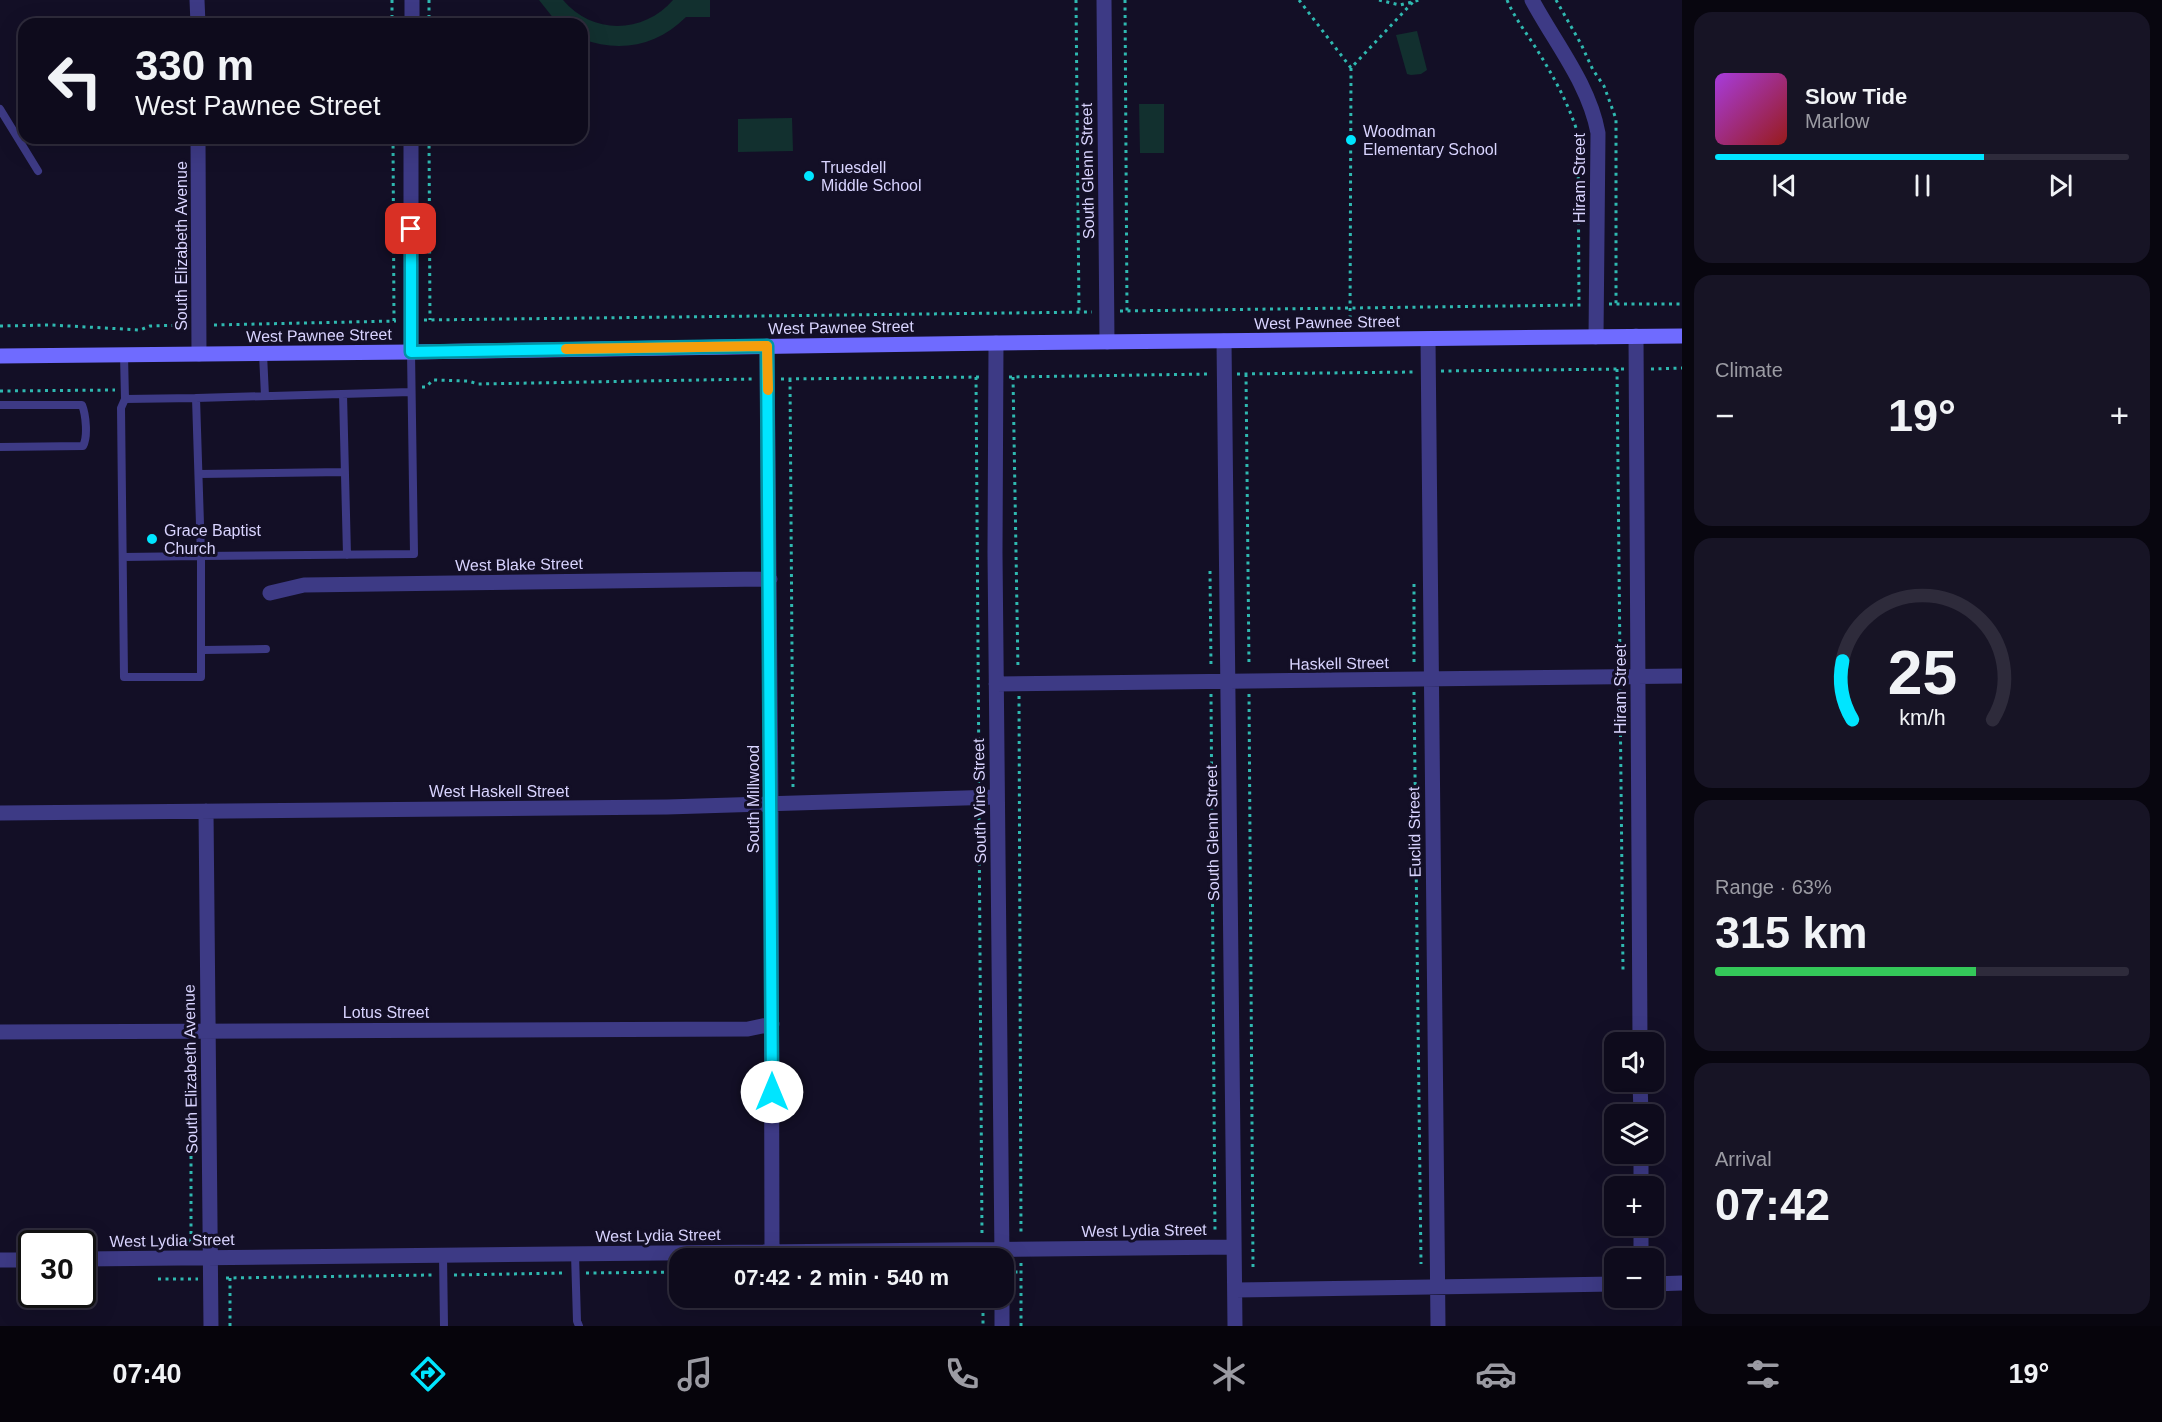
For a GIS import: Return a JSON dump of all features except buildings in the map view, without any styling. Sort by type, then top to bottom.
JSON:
[{"type":"main road","name":"West Pawnee Street","points":[[0,356],[996,342],[1682,336]]},
{"type":"street","points":[[197,0],[198,18]]},
{"type":"street","points":[[412,0],[412,18]]},
{"type":"street","name":"South Glenn Street","points":[[1104,0],[1107,342]]},
{"type":"street","name":"Hiram Street","points":[[1532,0],[1548,31],[1569,63],[1594,112],[1598,133],[1596,337]]},
{"type":"street","name":"South Elizabeth Avenue","points":[[198,144],[199,354]]},
{"type":"street","points":[[411,144],[411,352]]},
{"type":"street","name":"Hiram Street","points":[[1636,336],[1640,1032]]},
{"type":"street","name":"Euclid Street","points":[[1428,339],[1438,1326]]},
{"type":"street","name":"South Glenn Street","points":[[1224,340],[1235,1326]]},
{"type":"street","name":"South Vine Street","points":[[996,342],[996,684],[1002,1248]]},
{"type":"street","name":"South Millwood","points":[[767,346],[772,1248]]},
{"type":"street","name":"West Blake Street","points":[[270,593],[304,585],[770,579]]},
{"type":"street","name":"Haskell Street","points":[[996,684],[1682,676]]},
{"type":"street","name":"West Haskell Street","points":[[0,813],[667,807],[998,797]]},
{"type":"street","name":"South Elizabeth Avenue","points":[[206,811],[211,1326]]},
{"type":"street","name":"Lotus Street","points":[[0,1032],[748,1029],[772,1024]]},
{"type":"street","name":"West Lydia Street","points":[[1014,1251],[1234,1246]]},
{"type":"street","name":"West Lydia Street","points":[[96,1259],[669,1253]]},
{"type":"street","points":[[0,1260],[18,1260]]},
{"type":"street","points":[[1234,1290],[1604,1284]]},
{"type":"street","points":[[1664,1284],[1682,1284]]},
{"type":"street","points":[[1002,1308],[1002,1326]]},
{"type":"lane","points":[[0,109],[18,138]]},
{"type":"lane","points":[[21,144],[38,171]]},
{"type":"lane","points":[[123,557],[414,554],[411,352]]},
{"type":"lane","points":[[263,354],[265,396]]},
{"type":"lane","points":[[124,355],[125,394],[121,408],[124,676],[201,677],[201,556],[196,398]]},
{"type":"lane","points":[[125,394],[196,398],[411,390]]},
{"type":"lane","points":[[343,394],[347,555]]},
{"type":"lane","points":[[0,405],[82,405],[86,440],[83,446],[0,447]]},
{"type":"lane","points":[[199,474],[345,472]]},
{"type":"lane","points":[[202,650],[266,649]]},
{"type":"lane","points":[[575,1254],[579,1326]]},
{"type":"lane","points":[[443,1256],[444,1326]]},
{"type":"path","points":[[392,0],[392,18]]},
{"type":"path","points":[[429,0],[429,18]]},
{"type":"path","points":[[1076,0],[1079,312]]},
{"type":"path","points":[[1125,0],[1127,311]]},
{"type":"path","points":[[1299,0],[1350,68],[1350,339]]},
{"type":"path","points":[[1379,0],[1400,6],[1420,0]]},
{"type":"path","points":[[1507,0],[1571,112],[1578,134],[1579,305]]},
{"type":"path","points":[[1350,68],[1413,2]]},
{"type":"path","points":[[393,144],[393,321]]},
{"type":"path","points":[[429,144],[430,320]]},
{"type":"path","points":[[0,327],[51,325],[140,330],[150,326],[430,320],[1682,304]]},
{"type":"path","points":[[411,390],[426,387],[433,380],[468,381],[478,384],[1682,368]]},
{"type":"path","points":[[1617,369],[1623,974]]},
{"type":"path","points":[[1246,374],[1253,1267]]},
{"type":"path","points":[[976,377],[983,1248]]},
{"type":"path","points":[[1013,377],[1018,684],[1021,1326]]},
{"type":"path","points":[[790,379],[793,789]]},
{"type":"path","points":[[0,391],[125,394]]},
{"type":"path","points":[[1210,560],[1215,1235]]},
{"type":"path","points":[[1414,576],[1421,1287]]},
{"type":"path","points":[[191,1051],[191,1258]]},
{"type":"path","points":[[158,1279],[669,1272]]},
{"type":"path","points":[[1014,1272],[1021,1272]]},
{"type":"path","points":[[230,1278],[230,1326]]},
{"type":"path","points":[[983,1308],[983,1326]]},
{"type":"green space","points":[[539,0],[563,0],[585,18],[553,18]]},
{"type":"green space","points":[[673,0],[710,0],[710,17],[686,17],[663,35],[650,40],[624,46],[588,41],[588,20],[618,26],[633,24],[648,19]]},
{"type":"green space","points":[[1417,31],[1427,70],[1421,74],[1411,75],[1407,74],[1396,35]]},
{"type":"green space","points":[[1139,104],[1164,104],[1164,153],[1140,153]]},
{"type":"green space","points":[[792,118],[793,151],[738,152],[738,119]]},
{"type":"slow traffic","points":[[566,349],[767,346],[768,390]]},
{"type":"place","name":"Woodman Elementary School","points":[[1351,140]]},
{"type":"place","name":"Truesdell Middle School","points":[[809,176]]},
{"type":"place","name":"Grace Baptist Church","points":[[152,539]]},
{"type":"route","points":[[411,229],[411,352],[767,346],[772,1092]]}]
